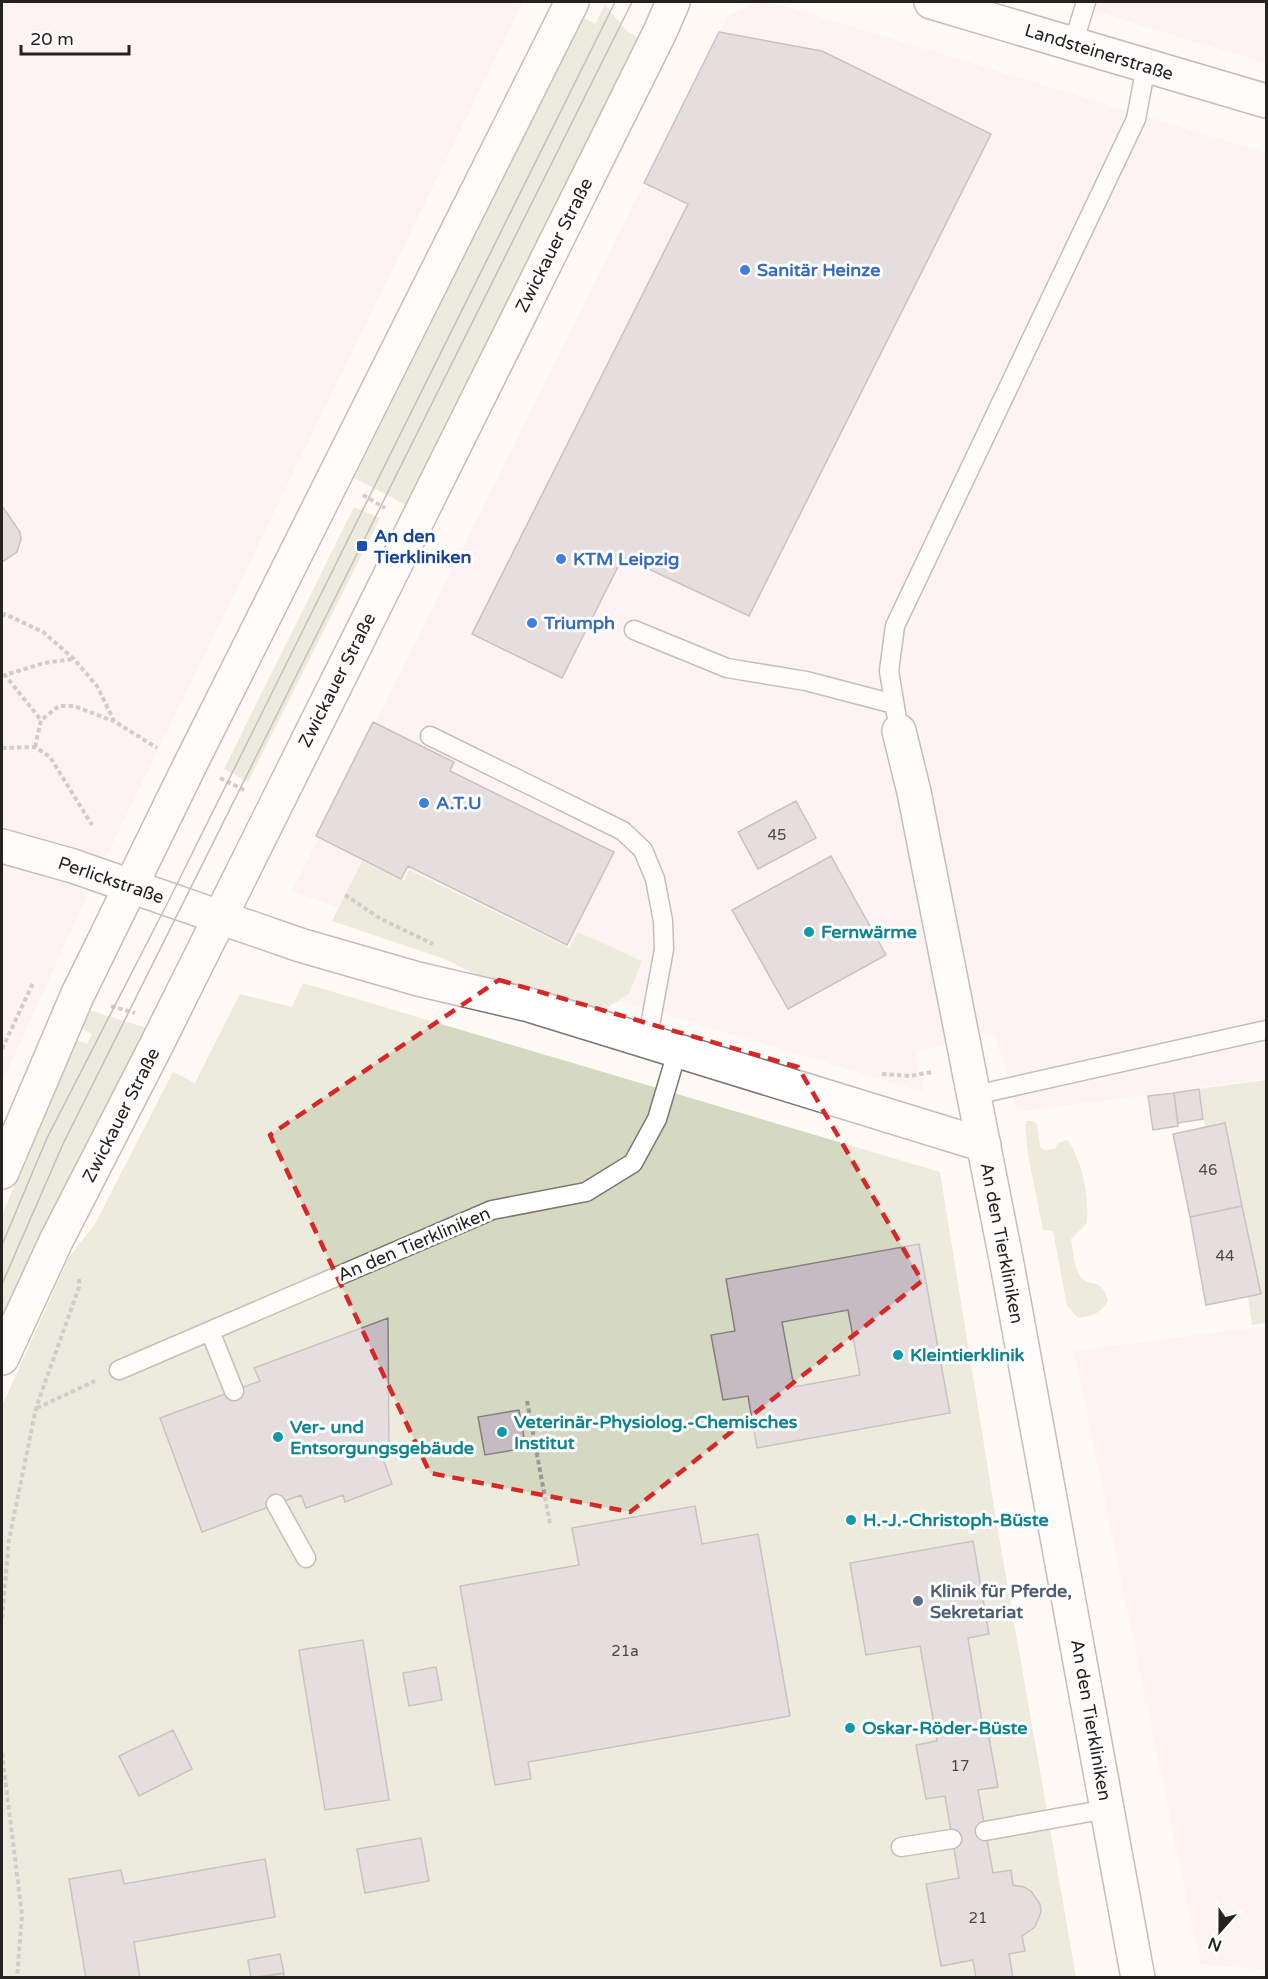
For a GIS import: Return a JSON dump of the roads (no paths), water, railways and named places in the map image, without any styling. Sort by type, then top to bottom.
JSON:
[{"type":"main road","points":[[2,1172],[77,996],[573,2]]},
{"type":"main road","name":"Zwickauer Straße","points":[[2,1358],[56,1241],[624,105],[673,2]]},
{"type":"main road","name":"Landsteinerstraße","points":[[931,2],[1266,102]]},
{"type":"main road","name":"An den Tierkliniken","points":[[896,718],[914,792],[1010,1276],[1107,1809],[1132,1976]]},
{"type":"main road","name":"Perlickstraße","points":[[2,846],[73,866],[219,918]]},
{"type":"main road","name":"An den Tierkliniken","points":[[219,918],[300,945],[418,979],[529,1005],[984,1145]]},
{"type":"lane","points":[[1073,44],[1086,2]]},
{"type":"lane","points":[[896,718],[889,671],[895,626],[1136,119],[1146,66]]},
{"type":"lane","points":[[634,630],[727,668],[806,681],[896,718]]},
{"type":"lane","points":[[430,736],[623,831],[643,850],[655,879],[663,921],[662,1047]]},
{"type":"lane","points":[[975,1095],[1266,1030]]},
{"type":"lane","name":"An den Tierkliniken","points":[[119,1370],[492,1209],[586,1192],[633,1163],[657,1119],[662,1047]]},
{"type":"lane","points":[[210,1331],[234,1390]]},
{"type":"lane","points":[[276,1504],[306,1558]]},
{"type":"lane","points":[[985,1832],[1107,1809]]},
{"type":"lane","points":[[901,1847],[952,1839]]},
{"type":"tram line","points":[[2,1245],[47,1138],[169,900],[615,2]]},
{"type":"tram line","points":[[2,1284],[63,1144],[632,2]]},
{"type":"place","name":"Sanitär Heinze","points":[[745,270]]},
{"type":"place","name":"An den Tierkliniken","points":[[362,546]]},
{"type":"place","name":"KTM Leipzig","points":[[561,559]]},
{"type":"place","name":"Triumph","points":[[532,623]]},
{"type":"place","name":"A.T.U","points":[[424,803]]},
{"type":"place","name":"Fernwärme","points":[[809,932]]},
{"type":"place","name":"Kleintierklinik","points":[[898,1355]]},
{"type":"place","name":"Veterinär-Physiolog.-Chemisches Institut","points":[[502,1432]]},
{"type":"place","name":"Ver- und Entsorgungsgebäude","points":[[278,1437]]},
{"type":"place","name":"H.-J.-Christoph-Büste","points":[[851,1520]]},
{"type":"place","name":"Klinik für Pferde, Sekretariat","points":[[918,1601]]},
{"type":"place","name":"Oskar-Röder-Büste","points":[[850,1728]]}]
